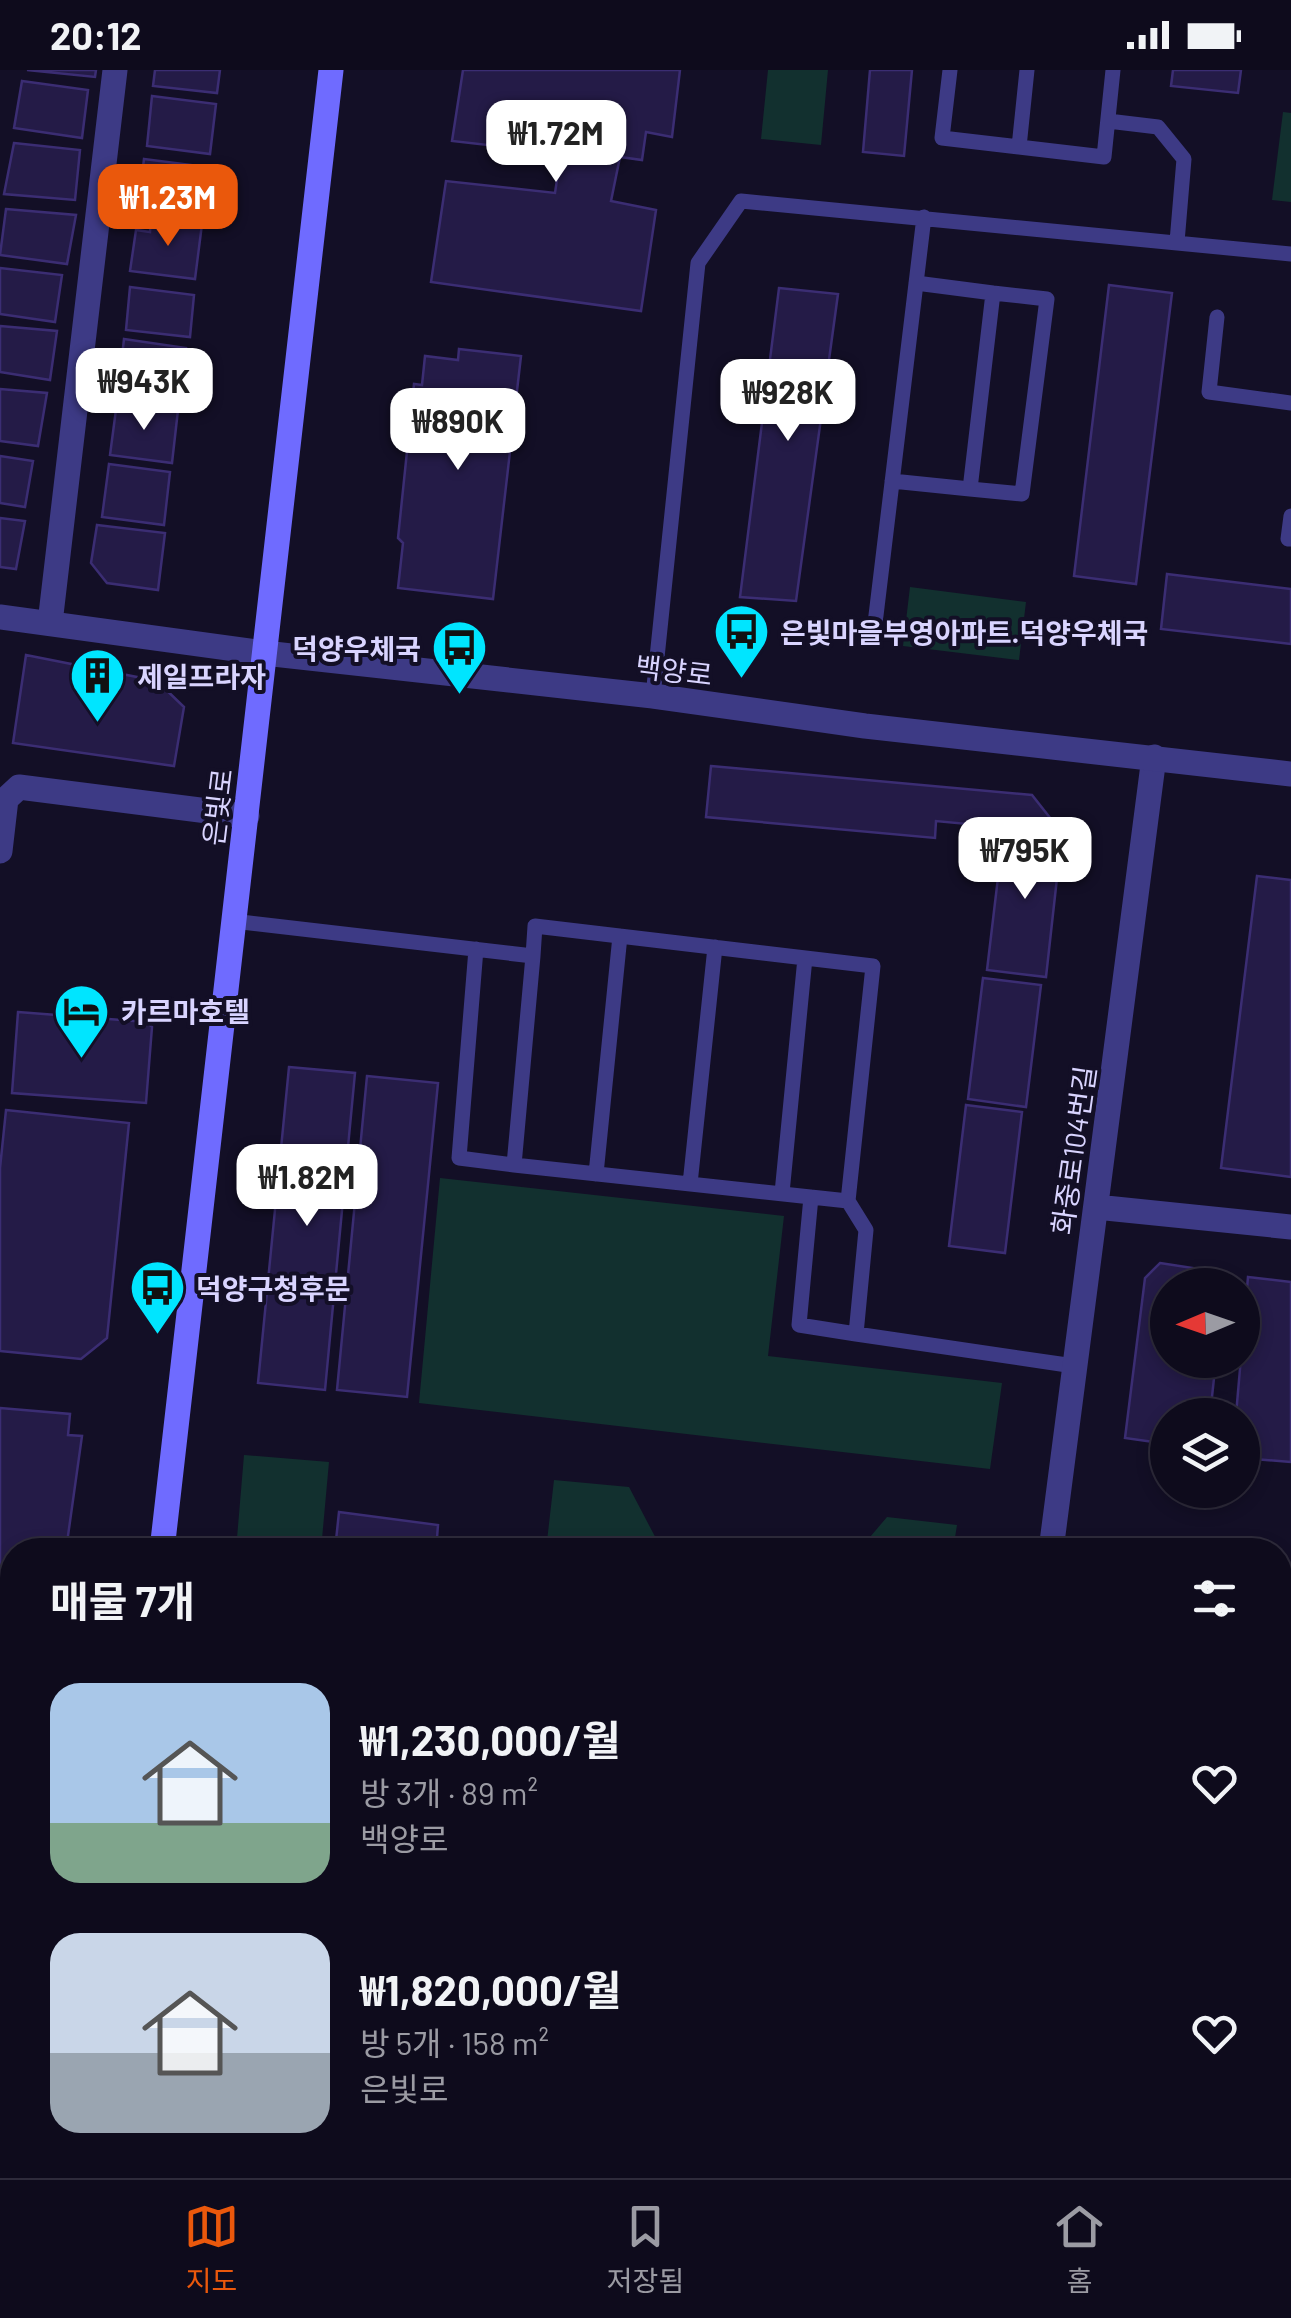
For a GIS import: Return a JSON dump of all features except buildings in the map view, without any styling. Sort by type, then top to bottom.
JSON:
[{"type":"main road","name":"은빛로","points":[[163,1538],[331,70]]},
{"type":"street","points":[[50,624],[115,70]]},
{"type":"street","name":"백양로","points":[[0,617],[264,653],[1291,774]]},
{"type":"street","name":"화중로104번길","points":[[1052,1538],[1154,757]]},
{"type":"street","points":[[0,851],[6,799],[19,786],[247,816]]},
{"type":"street","points":[[1096,1207],[1291,1227]]},
{"type":"lane","points":[[950,70],[942,138],[1104,157],[1112,70]]},
{"type":"lane","points":[[1019,146],[1027,70]]},
{"type":"lane","points":[[1108,121],[1158,127],[1184,159],[1177,242]]},
{"type":"lane","points":[[653,696],[698,262],[741,200],[1291,254]]},
{"type":"lane","points":[[874,632],[924,217]]},
{"type":"lane","points":[[892,481],[1022,494],[1048,299],[916,283]]},
{"type":"lane","points":[[970,489],[993,293]]},
{"type":"lane","points":[[1217,317],[1209,392],[1291,403]]},
{"type":"lane","points":[[1291,516],[1291,539]]},
{"type":"lane","points":[[233,922],[533,956]]},
{"type":"lane","points":[[514,1165],[535,926],[873,966],[848,1201],[866,1230],[856,1334]]},
{"type":"lane","points":[[596,1174],[620,936]]},
{"type":"lane","points":[[476,948],[459,1158],[848,1201]]},
{"type":"lane","points":[[690,1184],[714,948]]},
{"type":"lane","points":[[782,1194],[805,958]]},
{"type":"lane","points":[[811,1197],[799,1325],[1074,1366]]},
{"type":"green space","points":[[768,70],[828,70],[821,145],[761,139]]},
{"type":"green space","points":[[1283,112],[1291,113],[1291,202],[1272,200]]},
{"type":"green space","points":[[910,587],[1026,602],[1019,660],[903,646]]},
{"type":"green space","points":[[440,1178],[784,1216],[768,1356],[1002,1383],[990,1469],[419,1403]]},
{"type":"green space","points":[[244,1455],[329,1462],[322,1538],[237,1538]]},
{"type":"green space","points":[[554,1480],[629,1487],[656,1538],[547,1538]]},
{"type":"green space","points":[[887,1517],[957,1525],[955,1538],[869,1538]]},
{"type":"place","name":"은빛마을부영아파트.덕양우체국","points":[[741,681]]},
{"type":"place","name":"덕양우체국","points":[[460,697]]},
{"type":"place","name":"제일프라자","points":[[98,725]]},
{"type":"place","name":"카르마호텔","points":[[82,1060]]},
{"type":"place","name":"덕양구청후문","points":[[157,1337]]}]
